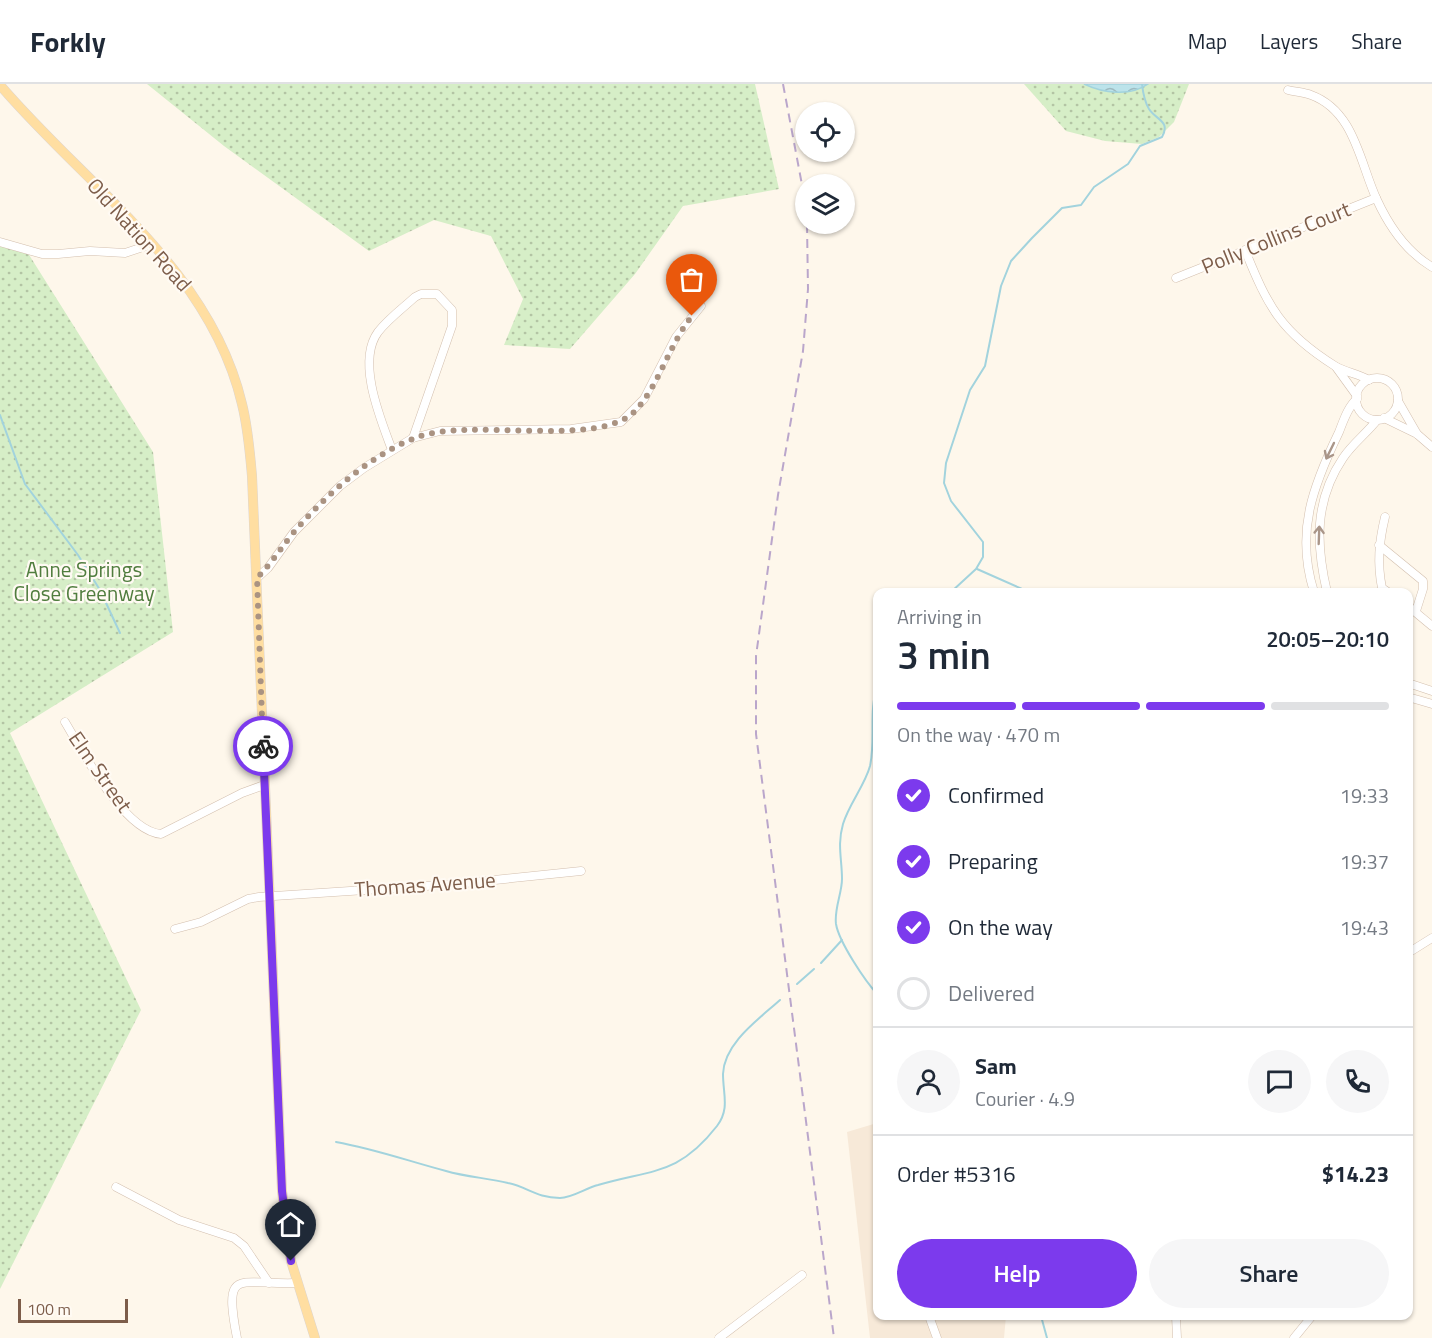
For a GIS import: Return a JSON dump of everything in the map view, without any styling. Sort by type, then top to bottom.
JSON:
[{"type":"main road","name":"Old Nation Road","points":[[0,85],[152,244],[190,289],[206,315],[235,380],[248,433],[257,578],[282,1191],[288,1245],[296,1283],[315,1338]]},
{"type":"street","points":[[1288,90],[1312,95],[1338,113],[1350,133],[1376,198],[1403,243],[1432,267]]},
{"type":"street","name":"Polly Collins Court","points":[[1176,278],[1376,198]]},
{"type":"street","points":[[0,242],[42,254],[90,250],[125,254],[152,244]]},
{"type":"street","points":[[1245,250],[1275,315],[1291,332],[1336,367],[1369,380]]},
{"type":"street","points":[[392,450],[372,386],[370,351],[376,335],[415,297],[421,294],[437,294],[452,310],[453,326],[413,438]]},
{"type":"street","points":[[257,578],[268,568],[294,532],[332,494],[392,450],[413,438],[440,431],[571,429],[621,422],[644,399],[676,337],[701,306]]},
{"type":"street","points":[[1336,367],[1357,398],[1363,414],[1417,434],[1432,447]]},
{"type":"street","points":[[1313,588],[1305,547],[1309,503],[1316,479],[1357,398],[1359,388],[1369,380],[1377,378],[1391,383],[1398,401],[1417,434]]},
{"type":"street","points":[[1326,588],[1317,535],[1332,476],[1344,456],[1380,419],[1393,413],[1398,401]]},
{"type":"street","points":[[1382,588],[1379,545],[1385,517]]},
{"type":"street","points":[[1379,545],[1423,581],[1424,589],[1413,606]]},
{"type":"street","points":[[1413,609],[1432,626]]},
{"type":"street","points":[[1413,688],[1432,691]]},
{"type":"street","points":[[1413,698],[1432,704]]},
{"type":"street","name":"Elm Street","points":[[65,722],[105,786],[131,818],[149,833],[161,834],[242,793],[264,785]]},
{"type":"street","name":"Thomas Avenue","points":[[175,929],[201,922],[248,899],[529,878],[581,871]]},
{"type":"street","points":[[1413,950],[1432,938]]},
{"type":"street","points":[[116,1187],[179,1220],[234,1238],[244,1246],[269,1283]]},
{"type":"street","points":[[719,1338],[802,1275]]},
{"type":"street","points":[[237,1338],[231,1302],[234,1288],[248,1281],[296,1283]]},
{"type":"street","points":[[930,1320],[937,1338]]},
{"type":"street","points":[[1176,1320],[1177,1338]]},
{"type":"street","points":[[1294,1338],[1309,1320]]},
{"type":"shaded area","points":[[873,1124],[873,1320],[1006,1320],[1004,1338],[870,1338],[847,1132]]},
{"type":"green space","points":[[147,84],[755,84],[779,189],[683,206],[635,274],[570,349],[504,345],[523,299],[491,236],[434,220],[369,251],[224,146]]},
{"type":"green space","points":[[1024,84],[1189,84],[1174,122],[1159,137],[1142,144],[1105,141],[1066,131]]},
{"type":"green space","name":"Anne Springs Close Greenway","points":[[0,242],[26,250],[153,452],[173,632],[10,733],[141,1010],[0,1289]]},
{"type":"water","points":[[1084,84],[1148,84],[1133,91],[1116,92],[1099,90]]},
{"type":"waterway","points":[[955,588],[976,569],[983,557],[983,542],[951,501],[944,483],[946,463],[970,390],[985,366],[1001,286],[1011,261],[1062,208],[1081,205],[1094,187],[1128,164],[1140,146],[1162,137],[1164,124],[1147,106],[1142,84]]},
{"type":"waterway","points":[[0,415],[25,484],[78,555],[100,590],[120,633]]},
{"type":"waterway","points":[[977,569],[1020,588]]},
{"type":"waterway","points":[[873,704],[873,714]]},
{"type":"waterway","points":[[873,714],[870,766],[841,832],[842,884],[836,918],[838,932],[847,951],[873,989]]},
{"type":"waterway","points":[[821,963],[842,940]]},
{"type":"waterway","points":[[797,984],[814,969]]},
{"type":"waterway","points":[[336,1142],[454,1173],[500,1181],[552,1198],[569,1196],[598,1185],[663,1168],[690,1154],[717,1126],[725,1107],[723,1074],[729,1052],[744,1032],[780,1000]]},
{"type":"waterway","points":[[1042,1320],[1047,1338]]},
{"type":"railway","points":[[783,84],[800,174]]},
{"type":"railway","points":[[807,234],[808,289],[803,351],[778,495],[756,656],[756,734],[834,1338]]},
{"type":"way so far","points":[[263,746],[257,578],[268,568],[294,532],[340,486],[364,468],[413,438],[453,430],[571,429],[606,426],[621,422],[636,410],[644,399],[676,337],[692,316]]},
{"type":"route","points":[[263,746],[282,1191],[291,1261]]}]
